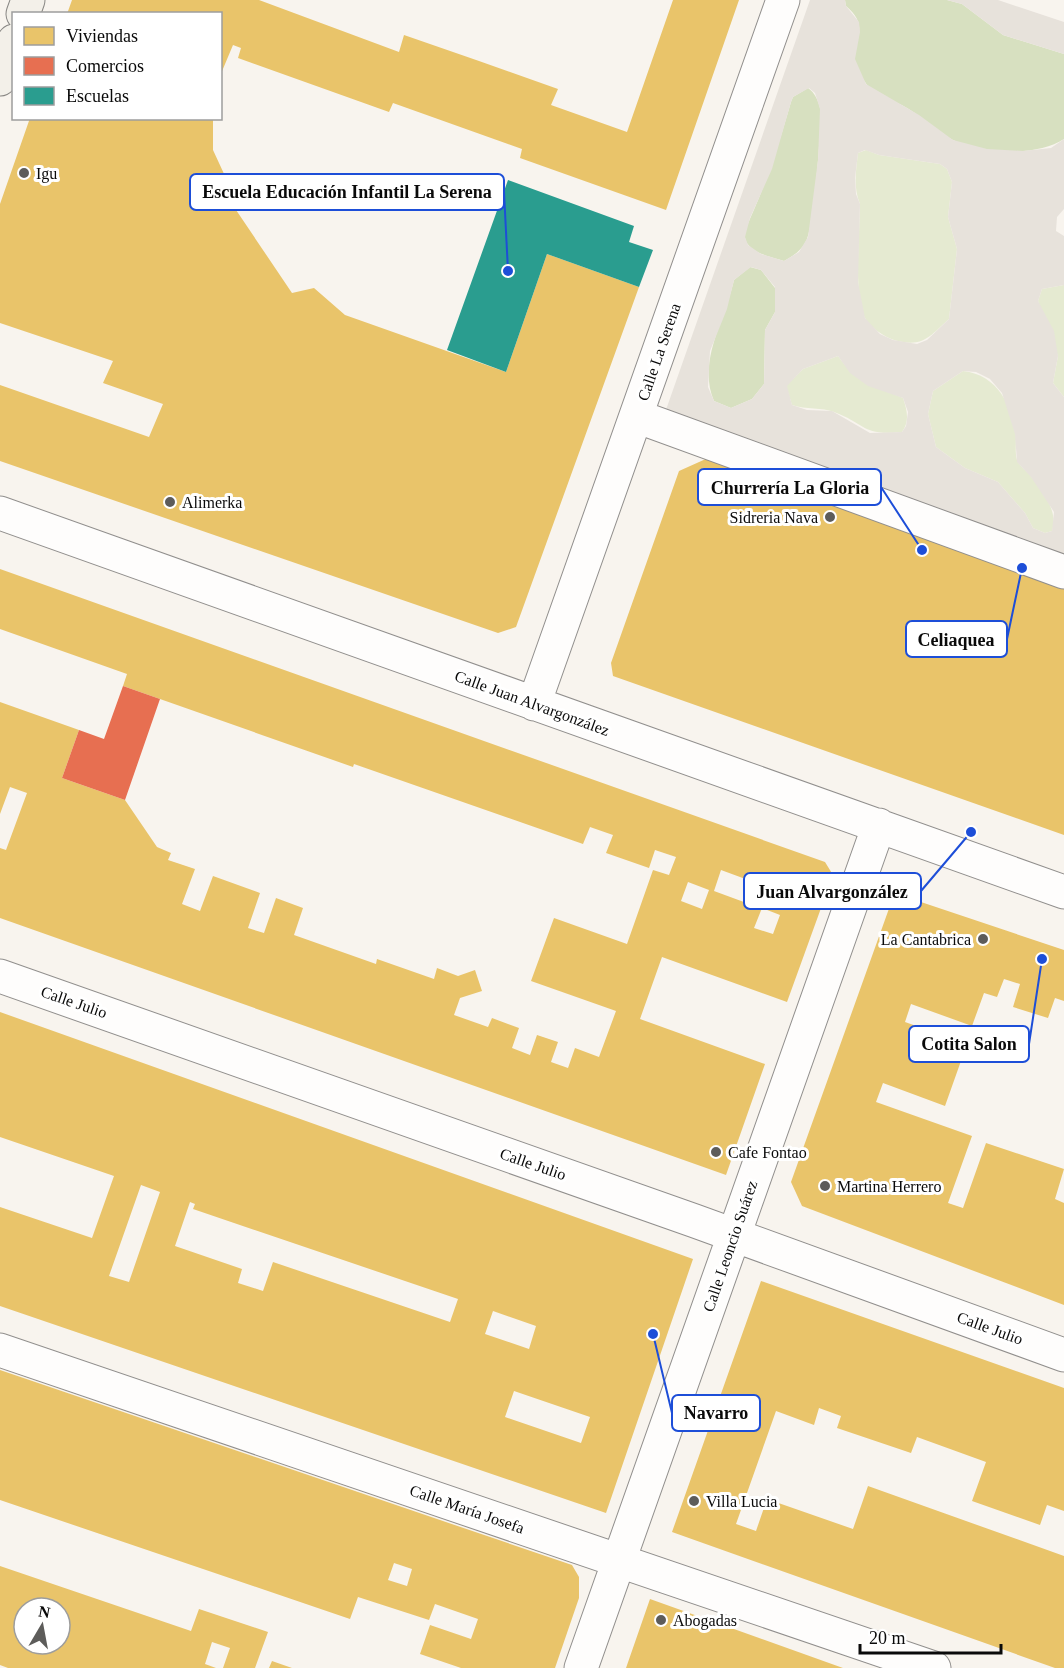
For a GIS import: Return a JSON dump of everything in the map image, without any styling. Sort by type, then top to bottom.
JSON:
[{"type":"street","name":"Calle La Serena","points":[[534,704],[783,0]]},
{"type":"street","points":[[0,79],[12,46]]},
{"type":"street","points":[[636,416],[1064,572]]},
{"type":"street","name":"Calle Juan Alvargonzález","points":[[0,513],[1064,892]]},
{"type":"street","name":"Calle Leoncio Suárez","points":[[581,1668],[879,825]]},
{"type":"street","name":"Calle Julio","points":[[0,976],[734,1235],[1064,1355]]},
{"type":"street","name":"Calle María Josefa","points":[[0,1350],[934,1668]]},
{"type":"green space","points":[[845,0],[947,0],[962,4],[1003,35],[1064,54],[1064,139],[1039,149],[1009,152],[965,145],[941,133],[913,112],[868,86],[855,61],[859,34],[858,21],[846,6]]},
{"type":"green space","points":[[808,88],[816,97],[820,108],[815,195],[807,239],[798,252],[784,261],[755,251],[747,243],[745,235],[793,97]]},
{"type":"green space","points":[[866,150],[879,155],[940,164],[947,169],[952,182],[948,217],[957,249],[949,319],[930,336],[919,342],[904,342],[886,337],[867,321],[861,308],[858,279],[860,204],[856,191],[856,179],[858,153]]},
{"type":"green space","points":[[750,267],[761,270],[775,288],[775,312],[765,330],[764,384],[752,399],[731,408],[714,401],[710,386],[710,356],[734,280]]},
{"type":"green space","points":[[1064,285],[1064,397],[1053,383],[1058,356],[1038,301],[1042,289]]},
{"type":"green space","points":[[838,356],[860,379],[903,398],[907,420],[902,432],[871,431],[829,410],[792,405],[786,386],[803,369]]},
{"type":"green space","points":[[963,371],[985,378],[994,385],[1007,403],[1014,425],[1017,460],[1048,501],[1053,516],[1052,531],[1045,533],[1033,528],[1025,513],[998,482],[965,468],[936,447],[928,414],[933,391]]},
{"type":"shaded area","points":[[810,0],[845,0],[846,6],[859,22],[860,32],[855,59],[866,84],[919,115],[953,140],[987,149],[1023,151],[1051,148],[1064,139],[1064,209],[1057,217],[1056,231],[1064,236],[1064,285],[1042,289],[1038,301],[1054,331],[1058,356],[1053,383],[1064,397],[1064,572],[661,424]],"holes":[[[809,88],[815,93],[820,109],[818,160],[808,237],[799,252],[784,261],[761,254],[748,245],[745,237],[750,218],[772,169],[793,97]],[[865,150],[879,155],[940,164],[947,169],[952,182],[948,217],[957,249],[949,319],[927,340],[917,344],[893,340],[880,334],[865,318],[858,282],[860,204],[856,194],[855,178],[858,153]],[[751,267],[761,270],[775,287],[775,312],[765,330],[764,384],[752,399],[731,408],[714,401],[708,387],[710,351],[727,309],[734,280]],[[838,356],[850,373],[868,386],[903,398],[908,412],[906,426],[902,432],[870,433],[832,411],[807,410],[792,405],[787,386],[803,369]],[[963,371],[976,372],[990,379],[1002,393],[1015,434],[1017,462],[1031,477],[1054,512],[1052,531],[1045,533],[1033,528],[1025,513],[998,482],[965,468],[936,447],[928,414],[933,391]]]},
{"type":"shaded area","points":[[947,0],[998,0],[1064,22],[1064,54],[1003,35],[962,4]]},
{"type":"building: Viviendas","points":[[72,0],[259,0],[399,52],[404,35],[558,89],[551,105],[627,132],[673,0],[739,0],[666,210],[520,158],[522,149],[393,103],[389,112],[238,58],[241,48],[233,45],[222,71],[222,12],[68,12]]},
{"type":"building: Viviendas","points":[[29,120],[213,120],[213,150],[231,189],[234,207],[292,293],[314,288],[345,315],[506,372],[547,254],[639,287],[516,627],[498,633],[0,461],[0,385],[149,437],[163,404],[103,383],[113,361],[0,323],[0,204]]},
{"type":"building: Viviendas","points":[[708,458],[1064,583],[1064,835],[613,676],[611,663],[679,471]]},
{"type":"building: Viviendas","points":[[0,569],[825,862],[833,875],[787,1002],[662,957],[640,1019],[765,1064],[726,1175],[0,918],[0,848],[6,850],[27,793],[10,787],[0,814],[0,702],[79,730],[62,778],[125,800],[157,847],[171,853],[168,860],[195,869],[182,904],[200,911],[213,876],[260,893],[248,928],[264,933],[276,898],[303,908],[294,935],[376,964],[377,959],[434,979],[437,968],[458,976],[475,970],[482,991],[460,998],[454,1015],[488,1027],[492,1018],[519,1028],[512,1048],[530,1055],[537,1035],[558,1042],[551,1062],[568,1068],[575,1048],[599,1057],[616,1011],[531,981],[554,918],[627,944],[653,870],[669,875],[676,857],[655,850],[649,868],[606,853],[613,835],[590,827],[583,844],[354,764],[353,767],[123,686],[127,674],[0,629]],"holes":[[[721,870],[759,884],[752,905],[714,891]],[[688,882],[709,890],[702,909],[681,901]],[[762,908],[780,915],[773,934],[754,928]]]},
{"type":"building: Viviendas","points":[[906,897],[1064,950],[1064,1001],[1055,998],[1048,1018],[1013,1007],[1020,984],[1004,979],[997,997],[984,993],[972,1026],[911,1004],[905,1022],[967,1044],[945,1106],[883,1083],[876,1102],[972,1136],[948,1203],[963,1208],[986,1143],[1064,1169],[1055,1199],[1064,1203],[1064,1305],[802,1206],[791,1182],[891,903]]},
{"type":"building: Viviendas","points":[[0,1012],[693,1259],[606,1513],[0,1306],[0,1207],[92,1238],[114,1176],[0,1137]],"holes":[[[141,1185],[160,1192],[129,1282],[109,1276]],[[190,1202],[195,1204],[193,1209],[458,1299],[450,1322],[273,1262],[263,1291],[238,1283],[242,1269],[175,1246]],[[493,1311],[536,1326],[529,1349],[485,1334]],[[514,1391],[590,1417],[581,1443],[505,1417]]]},
{"type":"building: Viviendas","points":[[761,1281],[1064,1388],[1064,1511],[1047,1505],[1040,1525],[972,1501],[986,1462],[917,1437],[911,1453],[837,1428],[841,1416],[819,1408],[814,1425],[776,1411],[736,1524],[756,1531],[767,1499],[853,1529],[868,1486],[1064,1556],[1064,1668],[1055,1668],[672,1532]]},
{"type":"building: Viviendas","points":[[0,1370],[572,1565],[579,1577],[579,1598],[555,1668],[461,1668],[420,1654],[430,1625],[471,1639],[478,1619],[435,1604],[429,1620],[358,1597],[350,1619],[0,1500]],"holes":[[[394,1563],[412,1569],[407,1586],[388,1580]]]},
{"type":"building: Viviendas","points":[[0,1566],[191,1631],[199,1609],[268,1632],[255,1668],[223,1668],[230,1648],[212,1642],[205,1664],[216,1668],[8,1668],[0,1665]]},
{"type":"building: Viviendas","points":[[650,1599],[843,1668],[626,1668]]},
{"type":"building: Viviendas","points":[[272,1661],[292,1668],[269,1668]]},
{"type":"building: Comercios","points":[[123,686],[160,699],[125,800],[62,778],[79,730],[104,739]]},
{"type":"building: Escuelas","points":[[508,180],[634,226],[629,242],[653,250],[639,287],[547,254],[506,372],[447,350]]},
{"type":"place","name":"Igu","points":[[24,173]]},
{"type":"place","name":"Escuela Educación Infantil La Serena","points":[[508,271]]},
{"type":"place","name":"Alimerka","points":[[170,502]]},
{"type":"place","name":"Sidreria Nava","points":[[830,517]]},
{"type":"place","name":"Churrería La Gloria","points":[[922,550]]},
{"type":"place","name":"Celiaquea","points":[[1022,568]]},
{"type":"place","name":"Juan Alvargonzález","points":[[971,832]]},
{"type":"place","name":"La Cantabrica","points":[[983,939]]},
{"type":"place","name":"Cotita Salon","points":[[1042,959]]},
{"type":"place","name":"Cafe Fontao","points":[[716,1152]]},
{"type":"place","name":"Martina Herrero","points":[[825,1186]]},
{"type":"place","name":"Navarro","points":[[653,1334]]},
{"type":"place","name":"Villa Lucia","points":[[694,1501]]},
{"type":"place","name":"Abogadas","points":[[661,1620]]}]
